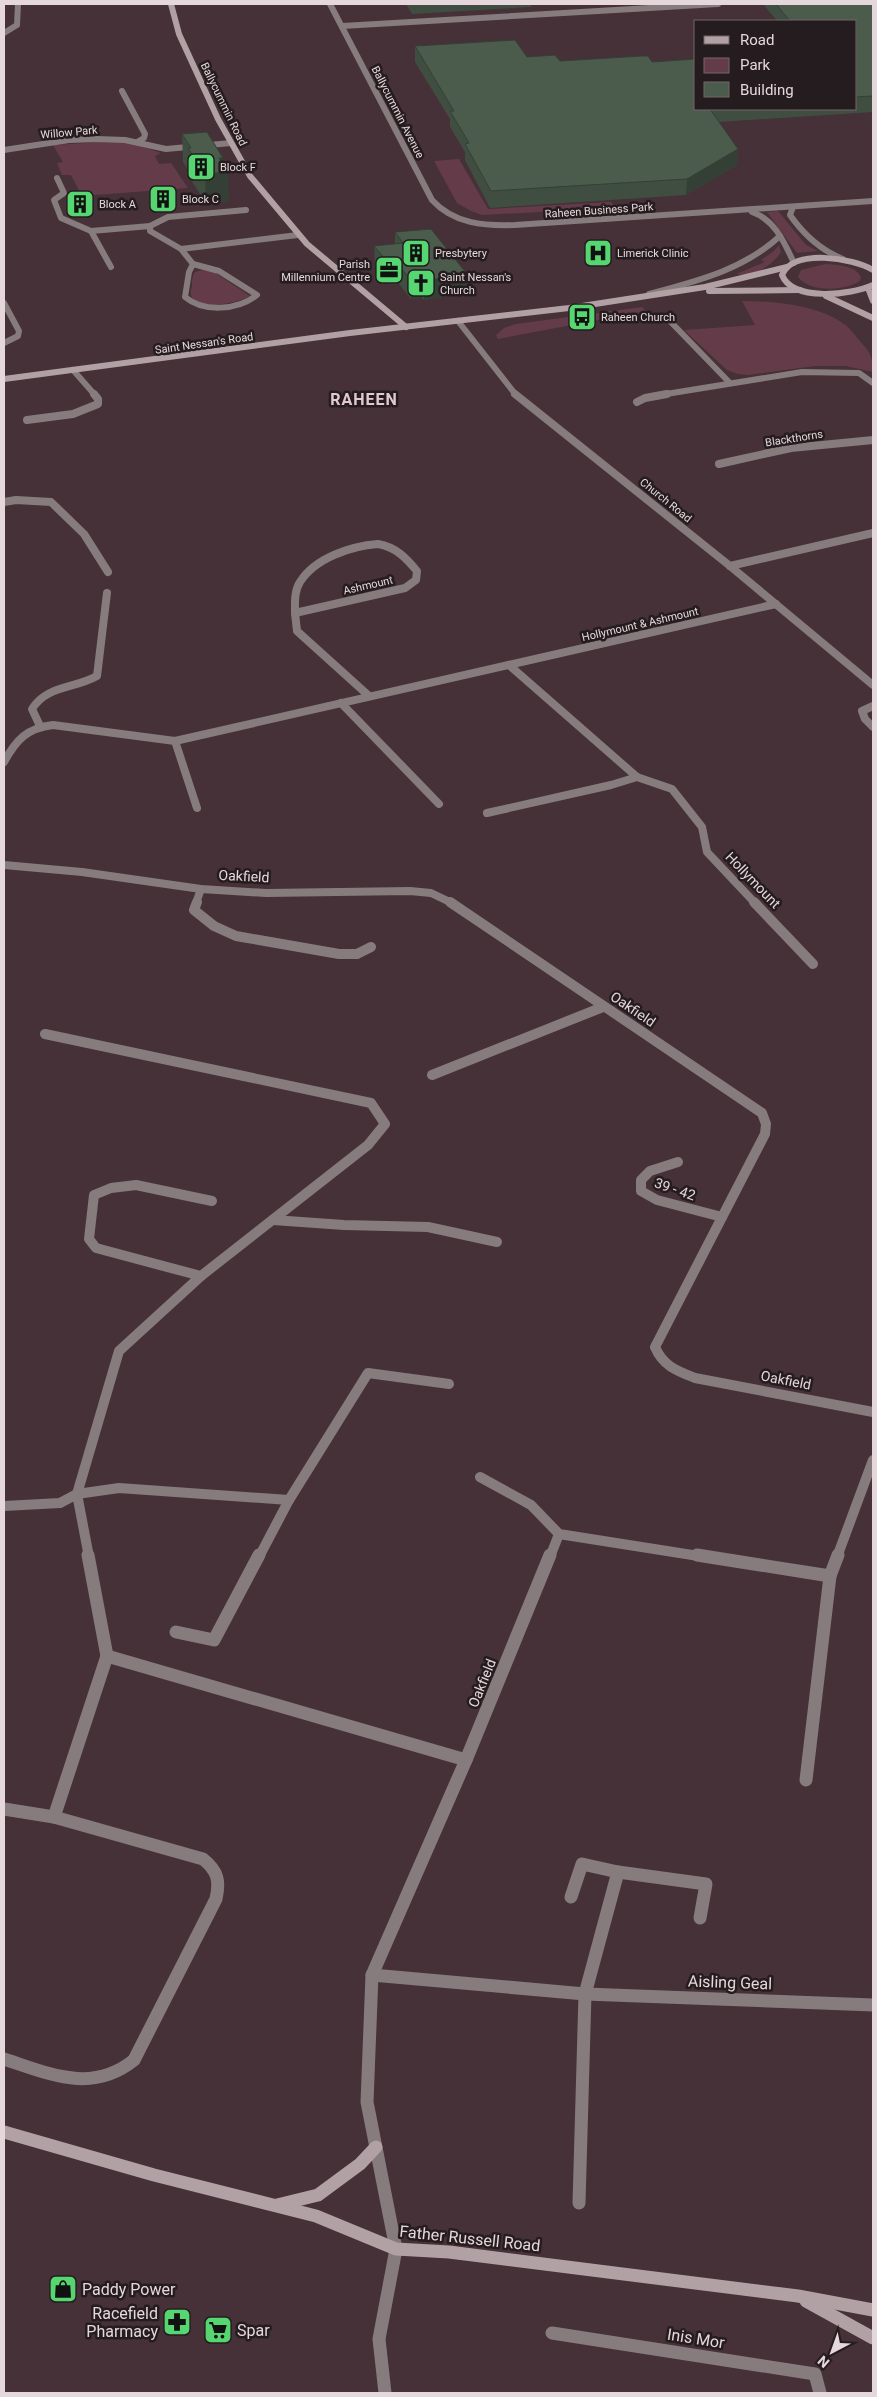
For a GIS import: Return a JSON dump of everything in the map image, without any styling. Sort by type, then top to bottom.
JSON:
[{"type":"street","points":[[4,33],[17,25],[18,4]]},
{"type":"street","name":"Ballycummin Road","points":[[172,4],[179,34],[231,143],[250,176],[298,235],[352,284],[406,327]]},
{"type":"street","name":"Ballycummin Avenue","points":[[330,4],[432,200],[439,210],[457,219]]},
{"type":"street","points":[[342,26],[718,4]]},
{"type":"street","points":[[122,91],[145,134],[144,138],[137,142]]},
{"type":"street","name":"Willow Park","points":[[4,150],[69,140],[115,139],[166,149],[231,143]]},
{"type":"street","points":[[57,178],[64,193],[54,200],[54,204],[61,218],[81,224],[91,231],[111,267]]},
{"type":"street","name":"Raheen Business Park","points":[[457,219],[482,224],[515,225],[873,201]]},
{"type":"street","points":[[793,207],[790,215],[820,249],[844,260],[871,268]]},
{"type":"street","points":[[91,231],[150,226],[168,217],[246,210]]},
{"type":"street","name":"Raheen Business Park","points":[[743,210],[763,216],[780,236],[794,263]]},
{"type":"street","points":[[122,218],[127,228]]},
{"type":"street","points":[[150,226],[150,231],[160,239],[181,249],[193,264],[219,271],[257,295],[248,301],[225,307],[201,308],[192,304],[185,297],[189,272],[193,264]]},
{"type":"street","points":[[181,249],[298,235]]},
{"type":"street","points":[[634,298],[705,278],[750,260],[767,250],[780,236]]},
{"type":"street","points":[[673,292],[738,280],[787,267],[794,263],[819,258],[844,260]]},
{"type":"street","points":[[787,267],[782,273],[782,278],[787,283],[816,293],[873,318]]},
{"type":"street","points":[[816,293],[845,294],[872,286],[873,301]]},
{"type":"street","points":[[673,292],[805,290]]},
{"type":"street","name":"Saint Nessan's Road","points":[[4,379],[406,327],[518,315],[673,292]]},
{"type":"street","points":[[4,303],[19,331],[18,336],[4,343]]},
{"type":"street","points":[[666,317],[730,382]]},
{"type":"street","name":"Church Road","points":[[458,321],[517,396],[730,566],[873,685]]},
{"type":"street","points":[[27,420],[75,414],[91,409],[98,404],[98,399],[73,370]]},
{"type":"street","points":[[637,402],[645,398],[730,382],[802,372],[832,371],[859,373],[873,383]]},
{"type":"street","name":"Blackthorns","points":[[719,464],[791,448],[873,440]]},
{"type":"street","points":[[4,502],[16,500],[52,502],[84,534],[108,572]]},
{"type":"street","points":[[730,566],[873,533]]},
{"type":"street","name":"Ashmount","points":[[295,613],[404,588],[416,580],[417,571],[404,557],[388,546],[369,545],[336,554],[313,566],[300,583],[294,600],[295,613],[297,631],[369,696]]},
{"type":"street","points":[[40,726],[32,709],[37,699],[46,693],[87,684],[97,676],[107,593]]},
{"type":"street","name":"Hollymount & Ashmount","points":[[509,665],[776,604]]},
{"type":"street","points":[[4,762],[17,737],[40,726],[53,725],[175,741],[509,665]]},
{"type":"street","name":"Hollymount","points":[[509,665],[637,777],[672,789],[702,827],[707,852],[813,964]]},
{"type":"street","points":[[341,703],[439,804]]},
{"type":"street","points":[[873,706],[862,711],[865,719],[873,727]]},
{"type":"street","points":[[175,741],[197,808]]},
{"type":"street","points":[[487,813],[611,785],[637,777]]},
{"type":"street","name":"Oakfield","points":[[4,865],[82,872],[201,889],[266,893],[410,891],[431,893],[458,907],[762,1113],[766,1124],[765,1134],[656,1346],[659,1359],[672,1369],[695,1378],[873,1412]]},
{"type":"street","points":[[201,889],[194,910],[214,926],[236,936],[339,954],[357,954],[371,947]]},
{"type":"street","points":[[432,1076],[603,1007]]},
{"type":"street","points":[[45,1034],[371,1103],[385,1124],[368,1145],[202,1276],[119,1351],[77,1494],[107,1656],[54,1817]]},
{"type":"street","name":"39 - 42","points":[[678,1162],[650,1171],[641,1180],[642,1191],[657,1200],[722,1217]]},
{"type":"street","points":[[202,1276],[96,1248],[89,1239],[94,1195],[111,1188],[136,1184],[212,1201]]},
{"type":"street","points":[[273,1220],[344,1225],[428,1227],[497,1242]]},
{"type":"street","points":[[176,1632],[214,1640],[289,1500],[368,1373],[449,1384]]},
{"type":"street","points":[[806,1780],[830,1576],[873,1460]]},
{"type":"street","points":[[480,1478],[531,1505],[559,1534],[830,1576]]},
{"type":"street","points":[[4,1506],[60,1503],[77,1494],[119,1488],[289,1500]]},
{"type":"street","name":"Oakfield","points":[[372,1975],[466,1760],[559,1534]]},
{"type":"street","points":[[107,1656],[466,1760]]},
{"type":"street","points":[[4,1809],[54,1817],[203,1859],[214,1868],[219,1878],[216,1899],[134,2060],[128,2067],[106,2079],[89,2080],[66,2077],[4,2059]]},
{"type":"street","points":[[571,1898],[582,1864],[618,1872],[706,1884],[700,1918]]},
{"type":"street","points":[[579,2203],[585,1994],[618,1872]]},
{"type":"street","points":[[372,1975],[367,2102],[396,2249],[379,2339],[385,2393]]},
{"type":"street","name":"Aisling Geal","points":[[372,1975],[585,1994],[873,2005]]},
{"type":"street","name":"Father Russell Road","points":[[4,2132],[154,2175],[316,2216],[396,2249],[449,2252],[798,2296],[873,2310]]},
{"type":"street","points":[[274,2206],[318,2195],[360,2164],[376,2147]]},
{"type":"street","name":"Father Russell Road","points":[[798,2296],[873,2338]]},
{"type":"street","name":"Inis Mor","points":[[552,2333],[815,2374],[820,2393]]},
{"type":"green space","points":[[118,141],[161,153],[155,156],[159,164],[171,163],[188,188],[82,196],[71,175],[62,175],[57,163],[63,162],[53,145]]},
{"type":"green space","points":[[459,159],[488,209],[611,202],[616,208],[482,215],[457,203],[434,161]]},
{"type":"green space","points":[[778,211],[806,245],[818,251],[797,253],[767,212]]},
{"type":"green space","points":[[779,245],[781,252],[768,266],[749,274],[736,274],[765,262],[761,260]]},
{"type":"green space","points":[[825,264],[840,265],[855,270],[861,277],[860,281],[845,287],[828,289],[810,286],[798,277],[801,270]]},
{"type":"green space","points":[[202,270],[214,272],[250,296],[228,303],[208,305],[194,300],[191,295],[193,277],[195,272]]},
{"type":"green space","points":[[742,301],[793,305],[831,316],[846,326],[866,349],[872,358],[873,372],[846,366],[815,366],[748,375],[727,370],[684,330],[755,325]]},
{"type":"green space","points":[[642,307],[646,311],[498,339],[496,335],[504,328],[516,324]]},
{"type":"building","points":[[776,4],[873,4],[873,96],[857,97],[857,20],[789,20]]},
{"type":"building","points":[[515,40],[527,57],[555,55],[560,61],[642,56],[648,56],[652,62],[694,59],[694,110],[711,110],[738,149],[687,179],[491,191],[465,144],[469,143],[450,111],[454,111],[415,46]]},
{"type":"building","points":[[207,132],[223,158],[219,158],[228,172],[205,174],[188,148],[191,148],[182,134]]},
{"type":"building","points":[[431,229],[467,274],[424,281],[422,279],[411,281],[399,265],[391,266],[374,246],[403,243],[395,232]]},
{"type":"place","name":"Block F","points":[[201,167]]},
{"type":"place","name":"Block C","points":[[163,199]]},
{"type":"place","name":"Block A","points":[[80,204]]},
{"type":"place","name":"Presbytery","points":[[416,253]]},
{"type":"place","name":"Limerick Clinic","points":[[598,253]]},
{"type":"place","name":"Parish Millennium Centre","points":[[389,270]]},
{"type":"place","name":"Saint Nessan's Church","points":[[421,283]]},
{"type":"place","name":"Raheen Church","points":[[582,317]]},
{"type":"place","name":"Paddy Power","points":[[63,2289]]},
{"type":"place","name":"Racefield Pharmacy","points":[[177,2322]]},
{"type":"place","name":"Spar","points":[[218,2330]]},
{"type":"district","name":"RAHEEN","points":[[364,399]]}]
